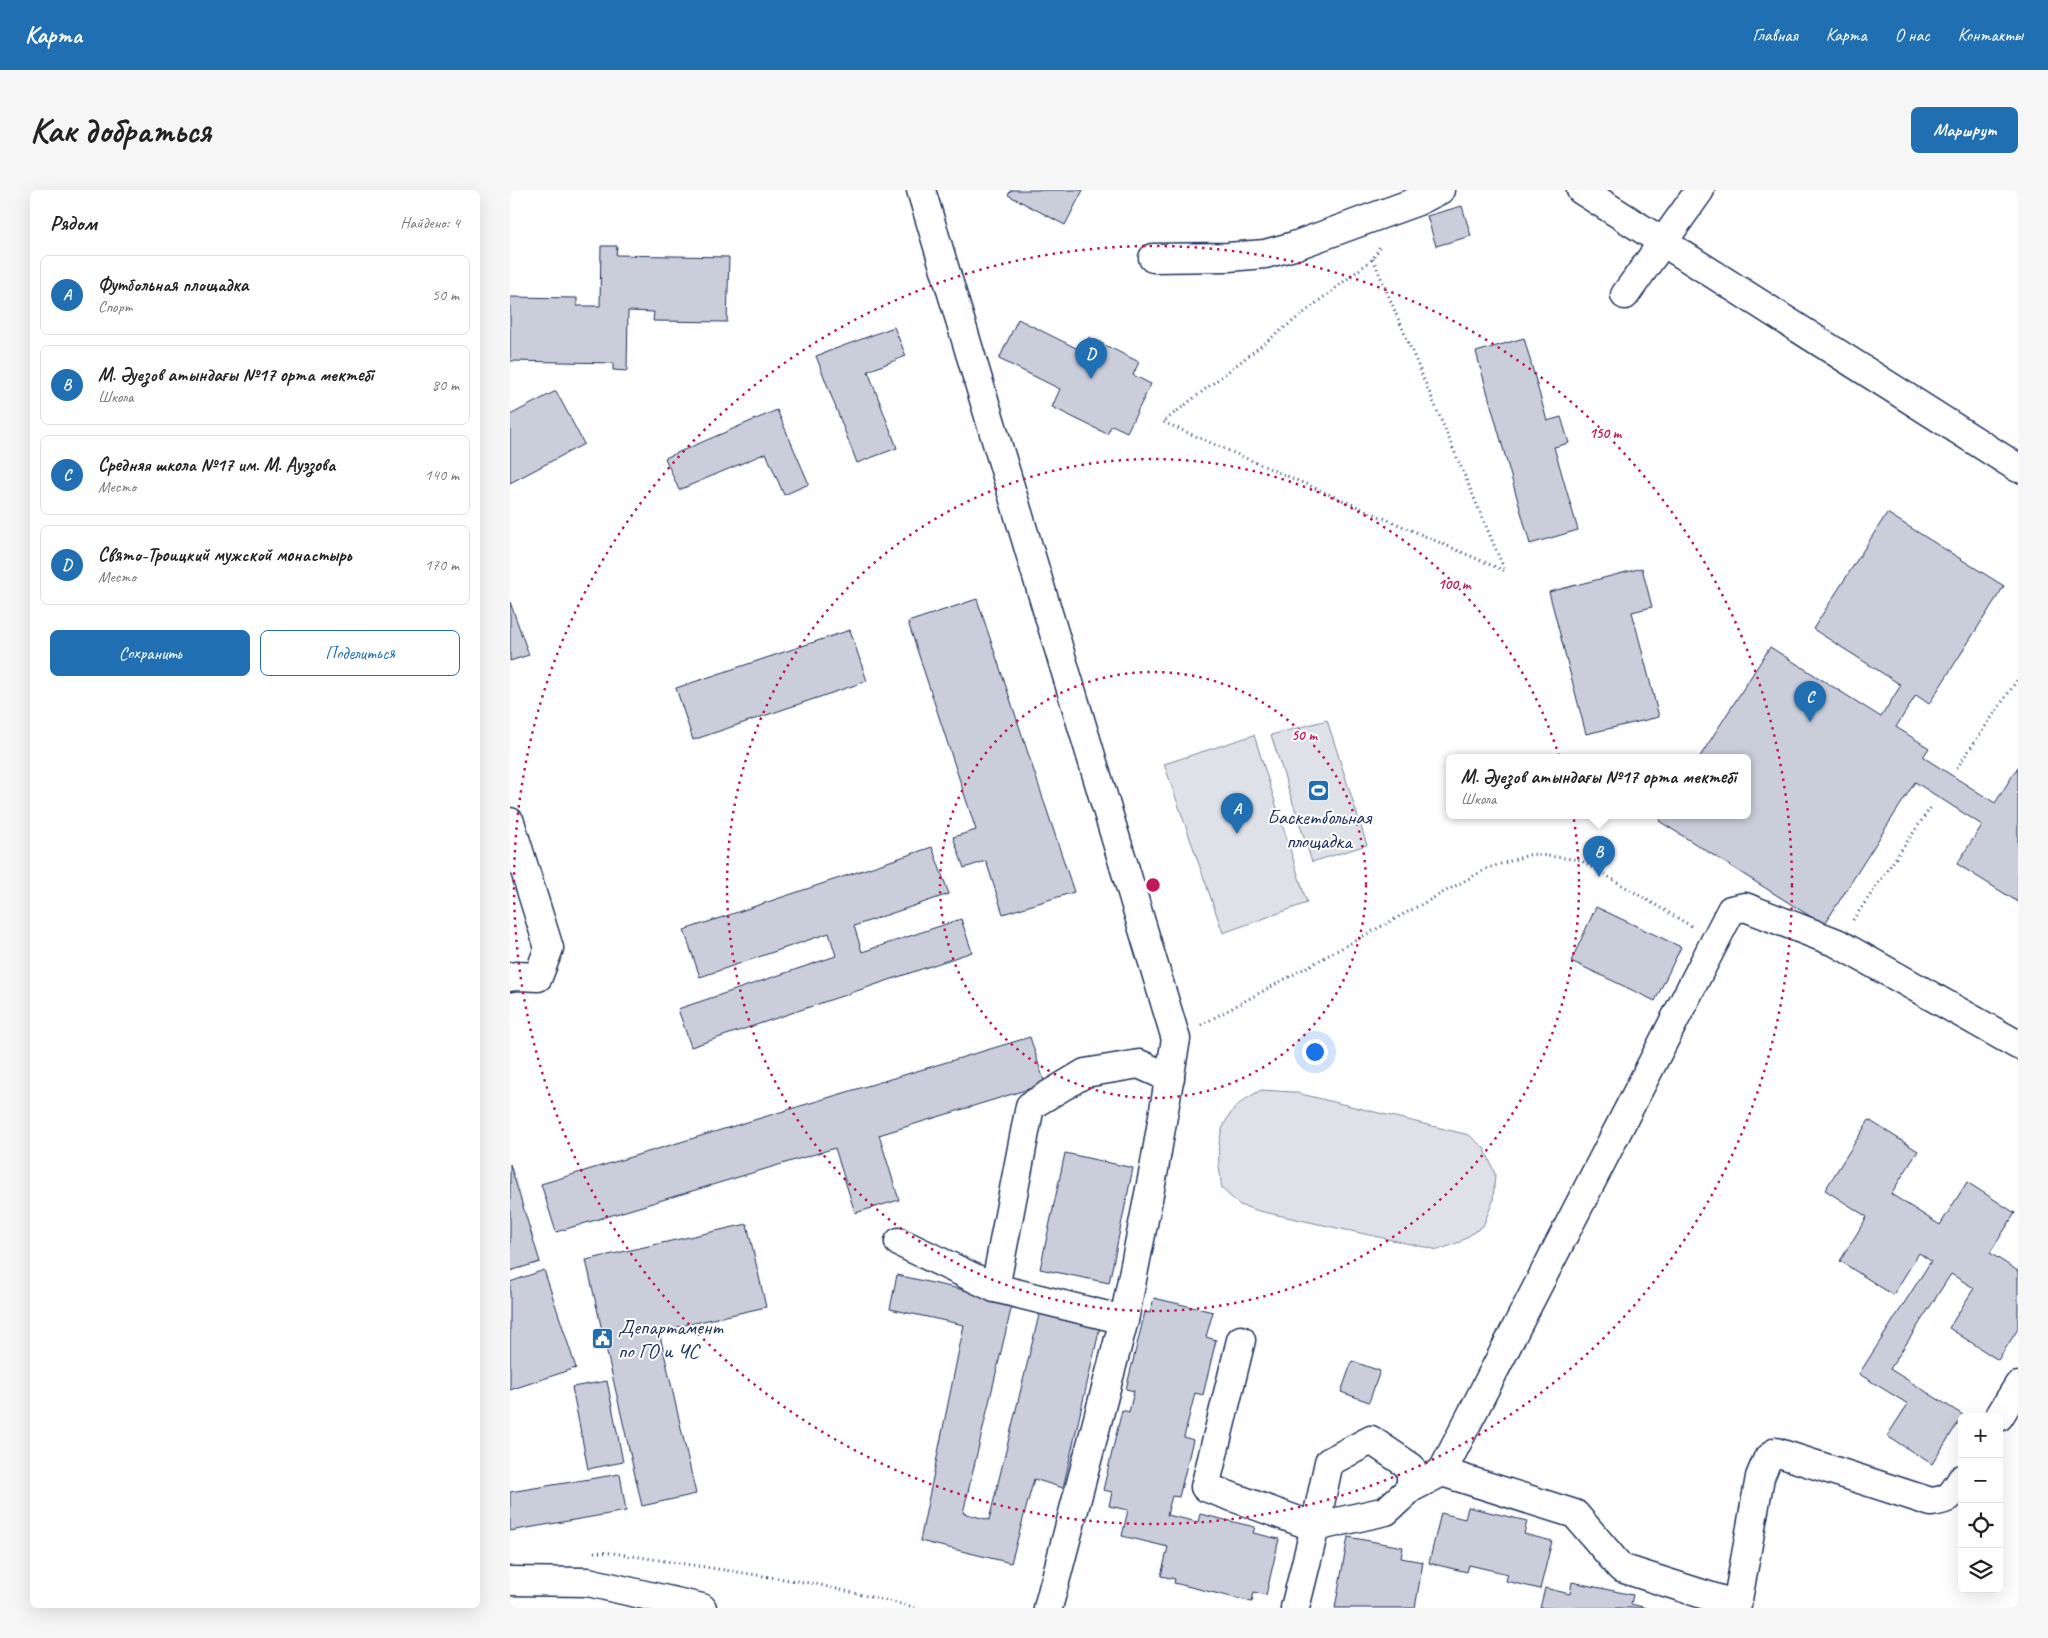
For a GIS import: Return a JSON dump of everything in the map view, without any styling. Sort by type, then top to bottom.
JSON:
[{"type":"street","points":[[921,190],[1176,1039],[1124,1320],[1048,1608]]},
{"type":"street","points":[[1153,258],[1228,258],[1265,254],[1347,227],[1418,201],[1440,190]]},
{"type":"street","points":[[1581,190],[2018,468]]},
{"type":"street","points":[[1625,296],[1700,190]]},
{"type":"street","points":[[510,822],[549,948],[538,977],[510,977]]},
{"type":"street","points":[[1241,1340],[1206,1487],[1315,1526],[1386,1511],[1410,1488],[1442,1472],[1731,910],[1745,907],[1837,943],[2018,1045]]},
{"type":"street","points":[[994,1288],[1030,1106],[1085,1072],[1139,1064],[1170,1078]]},
{"type":"street","points":[[899,1242],[994,1288],[1124,1320]]},
{"type":"street","points":[[2001,1413],[2018,1386]]},
{"type":"street","points":[[1295,1608],[1329,1462],[1370,1440],[1411,1467],[1410,1488]]},
{"type":"street","points":[[1442,1472],[1575,1514],[1621,1568],[1741,1607],[1760,1477],[1767,1460],[1776,1452],[1931,1502],[1944,1500],[1954,1492],[1958,1486]]},
{"type":"street","points":[[510,1581],[588,1582],[702,1608]]},
{"type":"path","points":[[1373,259],[1463,470],[1506,571],[1163,422],[1373,259]]},
{"type":"path","points":[[1957,768],[2018,679]]},
{"type":"path","points":[[1837,943],[1931,807]]},
{"type":"path","points":[[1176,1039],[1488,868],[1532,854],[1580,860],[1716,940]]},
{"type":"path","points":[[585,1552],[613,1552],[816,1584],[918,1608]]},
{"type":"shaded area","name":"Баскетбольная площадка","points":[[1327,720],[1367,845],[1312,862],[1271,735]]},
{"type":"shaded area","points":[[1254,735],[1307,903],[1223,933],[1164,764]]},
{"type":"shaded area","points":[[1261,1090],[1293,1092],[1469,1135],[1485,1149],[1495,1174],[1493,1201],[1483,1226],[1460,1242],[1438,1250],[1259,1211],[1240,1205],[1222,1189],[1219,1167],[1220,1137],[1228,1117],[1235,1108]]},
{"type":"building","points":[[1011,190],[1083,190],[1065,225],[1008,195]]},
{"type":"building","points":[[1462,206],[1471,236],[1436,246],[1427,216]]},
{"type":"building","points":[[601,246],[617,246],[616,255],[729,257],[727,322],[653,321],[654,312],[628,311],[627,371],[613,370],[613,363],[510,361],[510,297],[577,298],[577,306],[600,306]]},
{"type":"building","points":[[1018,319],[1082,351],[1089,337],[1139,362],[1133,375],[1151,384],[1127,432],[1112,425],[1107,434],[1052,407],[1060,389],[999,359]]},
{"type":"building","points":[[894,327],[906,356],[868,371],[897,448],[857,463],[816,356]]},
{"type":"building","points":[[1524,338],[1547,421],[1561,417],[1569,443],[1554,447],[1578,530],[1530,544],[1476,352]]},
{"type":"building","points":[[556,391],[584,444],[510,483],[510,415]]},
{"type":"building","points":[[777,410],[809,484],[784,495],[766,453],[679,490],[665,458]]},
{"type":"building","points":[[1887,513],[2004,586],[1929,704],[1916,695],[1896,727],[1929,748],[1923,757],[1995,803],[2018,767],[2018,902],[1957,864],[1982,825],[1915,782],[1824,925],[1659,821],[1660,819],[1751,819],[1751,754],[1702,754],[1770,647],[1881,717],[1901,685],[1813,629]]},
{"type":"building","points":[[1642,568],[1652,607],[1632,612],[1659,717],[1586,734],[1549,592]]},
{"type":"building","points":[[977,599],[1074,892],[1003,914],[986,861],[964,868],[953,837],[976,830],[908,622]]},
{"type":"building","points":[[510,602],[529,655],[510,661]]},
{"type":"building","points":[[850,630],[867,681],[693,740],[676,688]]},
{"type":"building","points":[[932,847],[949,894],[854,926],[862,952],[961,919],[972,952],[691,1047],[678,1009],[836,956],[829,933],[700,977],[684,930]]},
{"type":"building","points":[[1596,907],[1681,947],[1655,1001],[1571,961]]},
{"type":"building","points":[[1030,1037],[1045,1084],[879,1135],[899,1200],[855,1213],[835,1148],[556,1232],[541,1184]]},
{"type":"building","points":[[1869,1120],[1918,1151],[1891,1194],[1940,1225],[1967,1182],[2015,1213],[1990,1253],[2018,1271],[2018,1329],[1998,1360],[1949,1328],[1974,1288],[1951,1274],[1890,1369],[1960,1413],[1958,1413],[1958,1423],[1932,1464],[1887,1436],[1908,1404],[1859,1374],[1931,1261],[1919,1253],[1893,1295],[1840,1261],[1867,1217],[1825,1190]]},
{"type":"building","points":[[1065,1153],[1133,1168],[1109,1283],[1040,1269]]},
{"type":"building","points":[[510,1164],[540,1262],[510,1271]]},
{"type":"building","points":[[747,1224],[766,1307],[659,1331],[696,1494],[642,1506],[586,1260]]},
{"type":"building","points":[[544,1270],[576,1368],[510,1390],[510,1282]]},
{"type":"building","points":[[897,1275],[1013,1301],[963,1513],[989,1520],[1041,1307],[1101,1323],[1063,1488],[1034,1479],[1011,1563],[920,1541],[964,1325],[890,1309]]},
{"type":"building","points":[[1154,1298],[1213,1312],[1206,1337],[1216,1340],[1203,1395],[1195,1393],[1184,1437],[1193,1440],[1179,1497],[1172,1496],[1167,1515],[1198,1522],[1200,1514],[1255,1527],[1253,1533],[1279,1539],[1266,1595],[1254,1592],[1252,1602],[1174,1583],[1175,1579],[1161,1576],[1168,1547],[1122,1536],[1128,1510],[1109,1506],[1112,1492],[1103,1490],[1122,1410],[1129,1412],[1134,1391],[1126,1389],[1145,1312],[1150,1313]]},
{"type":"building","points":[[1352,1361],[1380,1371],[1369,1402],[1341,1392]]},
{"type":"building","points":[[607,1381],[623,1462],[588,1469],[572,1387]]},
{"type":"building","points":[[620,1474],[626,1511],[510,1531],[510,1492]]},
{"type":"building","points":[[1468,1507],[1527,1521],[1524,1534],[1552,1541],[1540,1589],[1506,1581],[1508,1574],[1469,1565],[1467,1572],[1429,1563],[1441,1513],[1465,1519]]},
{"type":"building","points":[[1348,1537],[1403,1547],[1401,1558],[1423,1562],[1415,1608],[1335,1608]]},
{"type":"building","points":[[1572,1582],[1633,1595],[1631,1604],[1647,1608],[1540,1608],[1545,1588],[1570,1594]]},
{"type":"place","name":"Свято-Троицкий мужской монастырь","points":[[1091,379]]},
{"type":"place","name":"Средняя школа №17 им. М. Ауэзова","points":[[1810,722]]},
{"type":"place","name":"Баскетбольная площадка","points":[[1319,790]]},
{"type":"place","name":"Футбольная площадка","points":[[1237,834]]},
{"type":"place","name":"М. Әуезов атындағы №17 орта мектебі","points":[[1599,877]]},
{"type":"place","name":"Департамент по ГО и ЧС","points":[[602,1339]]}]
